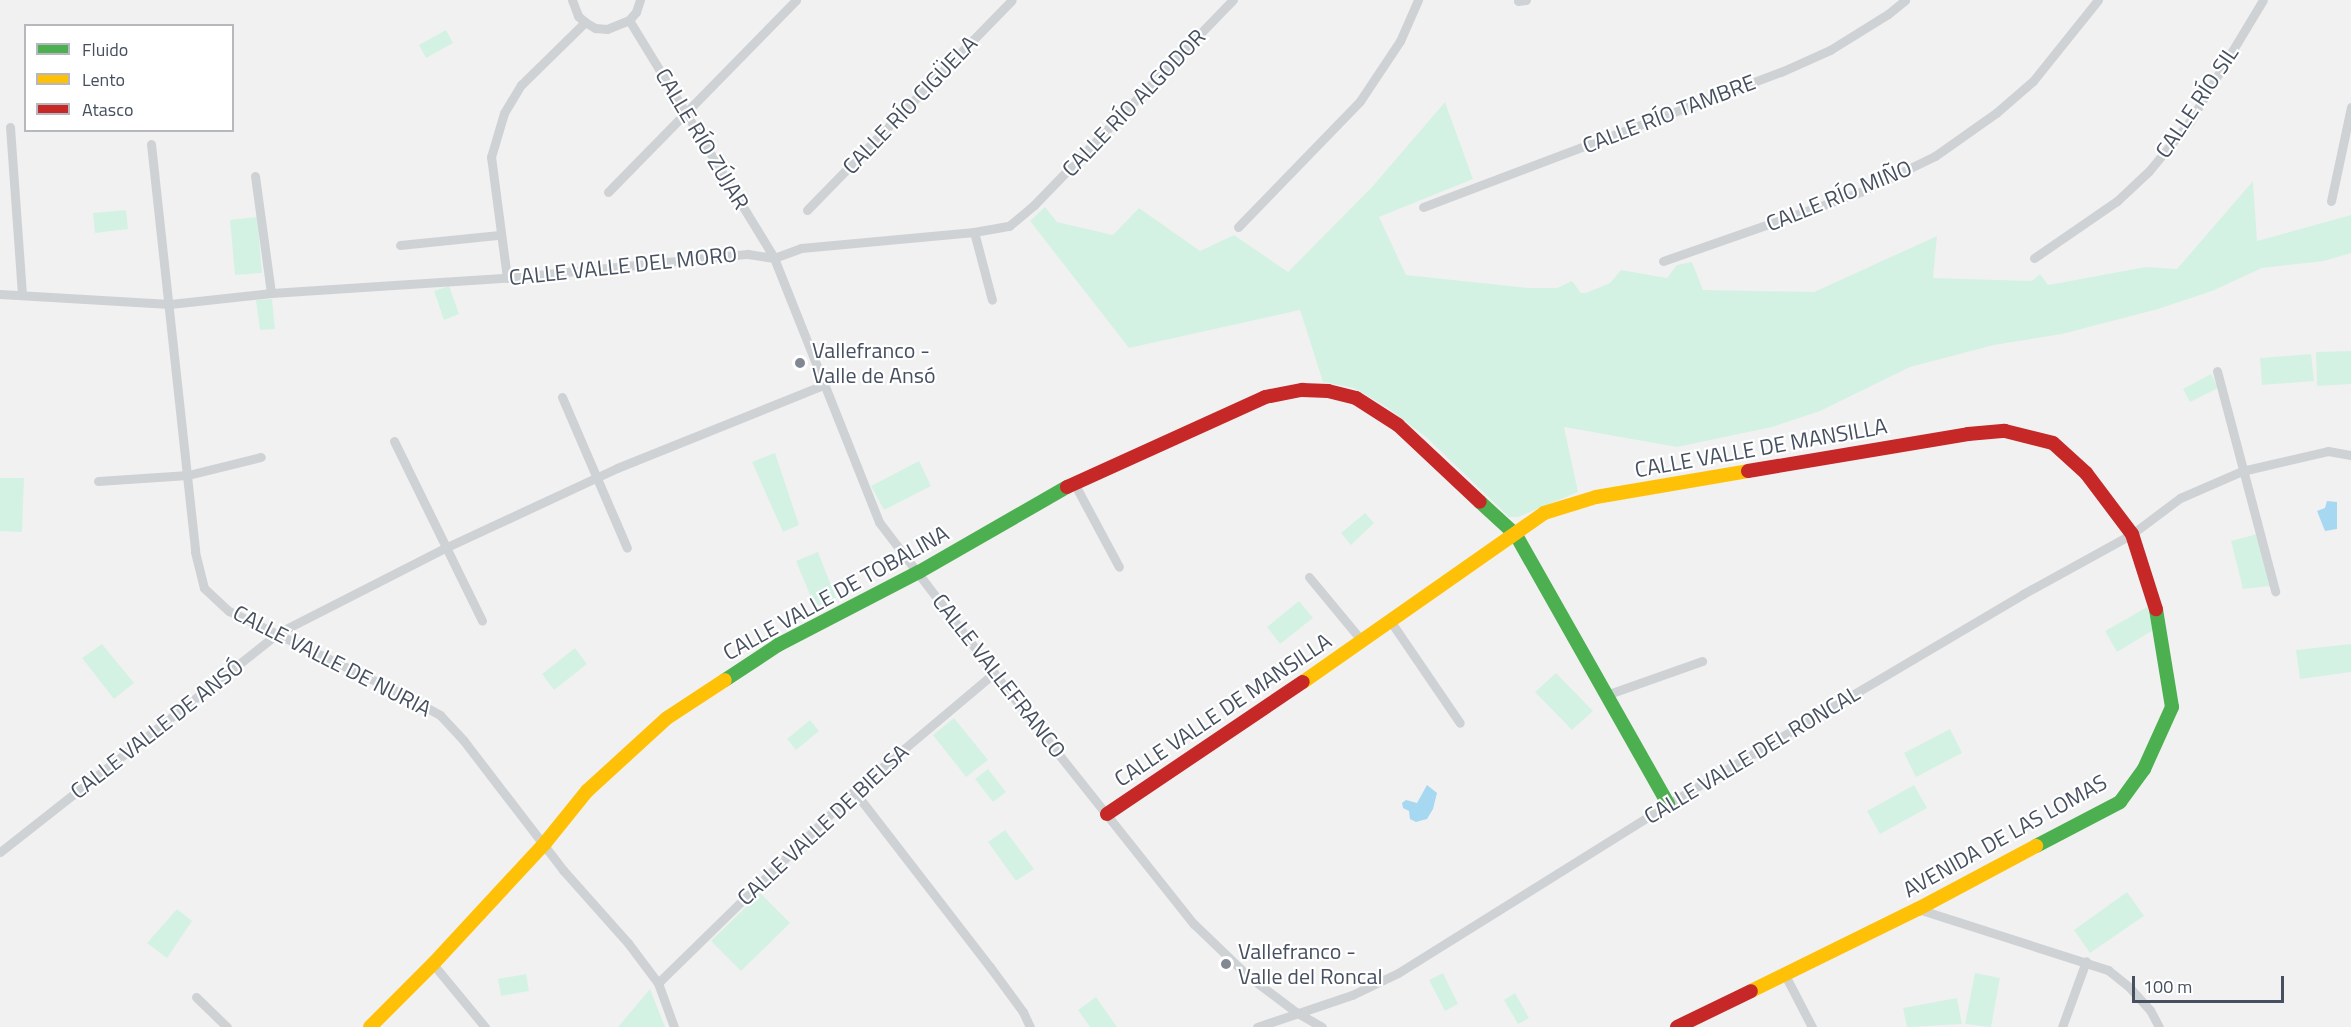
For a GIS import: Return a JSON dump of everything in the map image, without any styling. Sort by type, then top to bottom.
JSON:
[{"type":"street","points":[[572,0],[578,16],[585,22],[607,29],[630,20],[640,0]]},
{"type":"street","points":[[608,192],[796,0]]},
{"type":"street","name":"CALLE RÍO CIGÜELA","points":[[807,210],[1012,0]]},
{"type":"street","name":"CALLE RÍO ALGODOR","points":[[1034,205],[1233,0]]},
{"type":"street","points":[[1238,227],[1360,101],[1400,41],[1418,0]]},
{"type":"street","name":"CALLE RÍO TAMBRE","points":[[1423,207],[1781,72],[1830,50],[1905,0]]},
{"type":"street","name":"CALLE RÍO MIÑO","points":[[1663,261],[1863,192],[1935,156],[1996,113],[2033,81],[2098,0]]},
{"type":"street","name":"CALLE RÍO SIL","points":[[2034,258],[2079,230],[2117,201],[2149,171],[2190,121],[2263,0]]},
{"type":"street","name":"CALLE RÍO ZÚJAR","points":[[630,20],[774,258]]},
{"type":"street","points":[[507,278],[491,157],[504,113],[522,86],[585,22]]},
{"type":"street","points":[[2331,201],[2351,107]]},
{"type":"street","points":[[10,128],[22,295]]},
{"type":"street","name":"CALLE VALLE DE NURIA","points":[[151,144],[195,552],[204,588],[229,611],[278,633],[440,715],[464,741],[545,843],[563,870],[628,943],[658,983],[674,1027]]},
{"type":"street","points":[[255,176],[271,292]]},
{"type":"street","name":"CALLE VALLE DEL MORO","points":[[0,294],[170,304],[271,292],[507,278],[748,254],[774,258],[801,248],[974,232],[1009,226],[1034,205]]},
{"type":"street","points":[[974,232],[992,300]]},
{"type":"street","points":[[400,245],[500,235]]},
{"type":"street","name":"CALLE VALLEFRANCO","points":[[774,258],[879,522],[994,673],[1194,924],[1248,976],[1296,1012],[1322,1027]]},
{"type":"street","points":[[2217,371],[2275,591]]},
{"type":"street","name":"CALLE VALLE DE ANSÓ","points":[[0,852],[278,633],[447,547],[596,477],[823,385]]},
{"type":"street","name":"CALLE VALLE DE TOBALINA","points":[[370,1027],[433,964],[545,843],[587,791],[667,718],[778,645],[919,572],[1074,483],[1265,397],[1302,390],[1328,391],[1356,398],[1398,425],[1516,535],[1668,804]]},
{"type":"street","points":[[562,397],[627,548]]},
{"type":"street","name":"CALLE VALLE DE MANSILLA","points":[[1107,814],[1391,622],[1544,513],[1575,502],[1968,434],[2005,431],[2053,443],[2086,472],[2132,534]]},
{"type":"street","points":[[394,441],[482,621]]},
{"type":"street","name":"CALLE VALLE DEL RONCAL","points":[[1257,1027],[1352,995],[1398,973],[1668,804],[2023,594],[2132,534],[2180,498],[2242,471],[2328,451],[2351,455]]},
{"type":"street","points":[[98,481],[188,475],[261,457]]},
{"type":"street","points":[[1074,483],[1119,567]]},
{"type":"street","name":"AVENIDA DE LAS LOMAS","points":[[1677,1027],[1918,909],[2120,802],[2144,769],[2172,707],[2156,609],[2132,534]]},
{"type":"street","name":"CALLE VALLE DE MANSILLA","points":[[1309,577],[1362,641]]},
{"type":"street","points":[[1391,622],[1460,723]]},
{"type":"street","points":[[1606,695],[1702,661]]},
{"type":"street","name":"CALLE VALLE DE BIELSA","points":[[658,983],[854,791],[994,673]]},
{"type":"street","points":[[854,791],[990,967],[1023,1012],[1030,1027]]},
{"type":"street","points":[[1918,909],[2108,970],[2130,988],[2151,1010],[2159,1027]]},
{"type":"street","points":[[2062,1027],[2085,961]]},
{"type":"street","points":[[433,964],[485,1027]]},
{"type":"street","points":[[1785,975],[1812,1027]]},
{"type":"street","points":[[196,997],[227,1027]]},
{"type":"green space","points":[[446,30],[453,43],[426,58],[419,45]]},
{"type":"green space","points":[[1445,102],[1473,179],[1379,217],[1406,275],[1529,288],[1557,288],[1572,281],[1581,293],[1586,293],[1610,283],[1621,270],[1667,278],[1677,265],[1692,262],[1703,290],[1814,292],[1937,236],[1933,278],[2032,281],[2040,274],[2048,285],[2146,267],[2177,269],[2253,181],[2257,241],[2351,215],[2351,253],[2324,261],[2262,268],[2212,291],[2158,309],[2062,334],[1994,345],[1910,367],[1820,411],[1772,427],[1677,447],[1564,427],[1578,492],[1518,517],[1509,517],[1427,438],[1388,408],[1354,388],[1323,382],[1300,310],[1129,348],[1030,221],[1045,207],[1057,222],[1113,235],[1139,208],[1200,251],[1234,235],[1288,272],[1372,187]]},
{"type":"green space","points":[[126,210],[128,229],[95,233],[93,213]]},
{"type":"green space","points":[[257,217],[262,273],[235,275],[230,220]]},
{"type":"green space","points":[[449,286],[459,314],[444,320],[434,291]]},
{"type":"green space","points":[[272,299],[275,329],[260,330],[256,300]]},
{"type":"green space","points":[[2351,351],[2351,384],[2317,386],[2316,352]]},
{"type":"green space","points":[[2311,354],[2314,381],[2262,385],[2260,358]]},
{"type":"green space","points":[[2211,374],[2218,388],[2190,402],[2183,389]]},
{"type":"green space","points":[[775,453],[799,525],[783,532],[752,462]]},
{"type":"green space","points":[[919,461],[931,486],[884,510],[871,486]]},
{"type":"green space","points":[[0,478],[24,478],[22,532],[0,531]]},
{"type":"green space","points":[[1365,513],[1374,523],[1351,545],[1341,533]]},
{"type":"green space","points":[[2257,534],[2271,586],[2243,589],[2231,541]]},
{"type":"green space","points":[[818,552],[836,598],[815,607],[796,561]]},
{"type":"green space","points":[[1299,601],[1313,618],[1280,644],[1267,627]]},
{"type":"green space","points":[[2149,606],[2155,629],[2117,652],[2105,631]]},
{"type":"green space","points":[[102,644],[134,683],[114,699],[82,658]]},
{"type":"green space","points":[[2351,644],[2351,672],[2300,679],[2296,650]]},
{"type":"green space","points":[[575,648],[587,664],[554,690],[542,674]]},
{"type":"green space","points":[[1556,673],[1593,711],[1572,730],[1535,692]]},
{"type":"green space","points":[[954,718],[988,760],[966,777],[933,735]]},
{"type":"green space","points":[[810,720],[819,731],[796,750],[787,739]]},
{"type":"green space","points":[[1950,729],[1962,753],[1916,777],[1904,753]]},
{"type":"green space","points":[[988,769],[1006,792],[993,802],[975,779]]},
{"type":"green space","points":[[1914,785],[1927,808],[1880,834],[1867,811]]},
{"type":"green space","points":[[1005,830],[1034,869],[1016,881],[988,842]]},
{"type":"green space","points":[[2127,892],[2144,916],[2090,953],[2074,930]]},
{"type":"green space","points":[[760,893],[790,923],[741,971],[711,941]]},
{"type":"green space","points":[[177,909],[192,921],[167,958],[147,943]]},
{"type":"green space","points":[[1443,973],[1458,1004],[1445,1011],[1429,980]]},
{"type":"green space","points":[[1975,973],[2000,978],[1991,1027],[1965,1024]]},
{"type":"green space","points":[[526,974],[529,991],[501,996],[498,979]]},
{"type":"green space","points":[[650,989],[665,1027],[618,1027]]},
{"type":"green space","points":[[1515,993],[1529,1018],[1518,1024],[1504,1000]]},
{"type":"green space","points":[[1096,997],[1117,1027],[1090,1027],[1078,1010]]},
{"type":"green space","points":[[1957,998],[1962,1024],[1907,1027],[1903,1008]]},
{"type":"water","points":[[2327,501],[2337,502],[2337,529],[2325,531],[2317,511],[2325,508]]},
{"type":"water","points":[[1427,785],[1437,793],[1433,809],[1427,819],[1416,822],[1410,819],[1409,811],[1403,808],[1402,803],[1406,800],[1417,803]]},
{"type":"traffic: fast","points":[[725,680],[778,645],[919,572],[1067,487]]},
{"type":"traffic: fast","points":[[1480,502],[1516,535],[1668,804]]},
{"type":"traffic: fast","points":[[2036,846],[2120,802],[2144,769],[2172,707],[2156,609]]},
{"type":"traffic: slow","points":[[1303,682],[1544,513],[1596,497],[1748,471]]},
{"type":"traffic: slow","points":[[370,1027],[433,964],[545,843],[587,791],[667,718],[725,680]]},
{"type":"traffic: slow","points":[[1751,991],[1918,909],[2036,846]]},
{"type":"traffic: jam","points":[[1067,487],[1265,397],[1302,390],[1328,391],[1356,398],[1398,425],[1480,502]]},
{"type":"traffic: jam","points":[[1748,471],[1968,434],[2005,431],[2053,443],[2086,473],[2132,534],[2156,609]]},
{"type":"traffic: jam","points":[[1107,814],[1303,682]]},
{"type":"traffic: jam","points":[[1677,1027],[1751,991]]},
{"type":"place","name":"Vallefranco - Valle de Ansó","points":[[800,363]]},
{"type":"place","name":"Vallefranco - Valle del Roncal","points":[[1226,964]]}]
